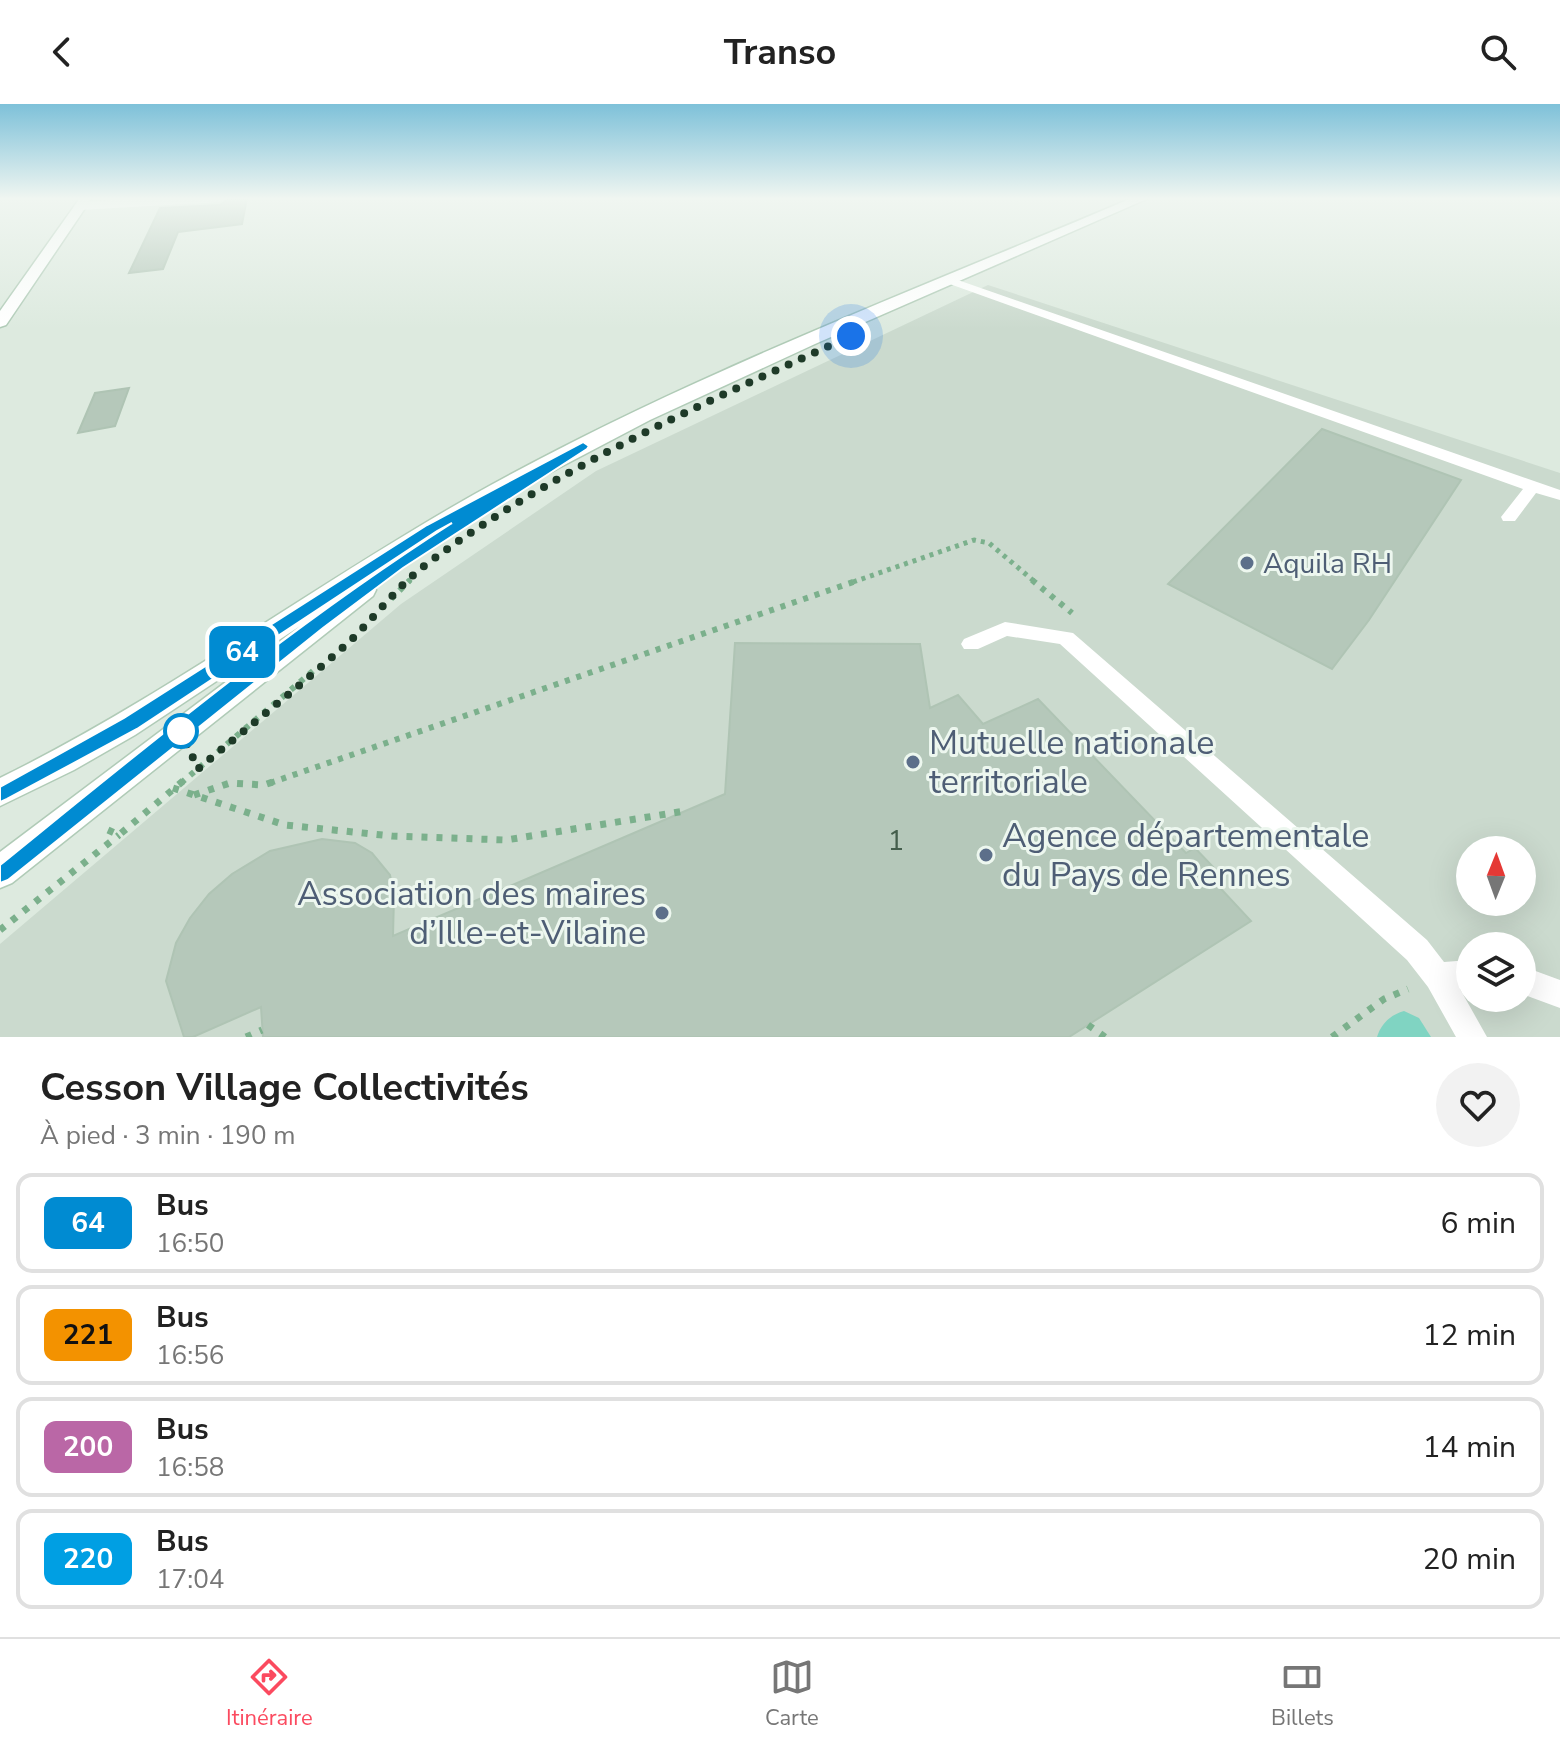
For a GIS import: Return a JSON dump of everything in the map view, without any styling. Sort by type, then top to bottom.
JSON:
[{"type":"main road","points":[[0,322],[56,242]]},
{"type":"main road","points":[[0,793],[131,723],[432,528],[583,446],[732,375],[1042,242]]},
{"type":"main road","points":[[0,872],[386,573],[583,446]]},
{"type":"lane","points":[[951,281],[1560,495]]},
{"type":"lane","points":[[1509,517],[1533,487]]},
{"type":"lane","points":[[971,644],[1005,629],[1066,638],[1417,950],[1438,977],[1472,1037]]},
{"type":"lane","points":[[1438,977],[1456,975]]},
{"type":"lane","points":[[1536,985],[1560,994]]},
{"type":"path","points":[[194,795],[230,783],[264,785],[974,540],[989,543],[1080,619],[1066,638]]},
{"type":"path","points":[[381,609],[422,568]]},
{"type":"path","points":[[321,664],[171,787],[285,825],[392,836],[506,840],[685,811]]},
{"type":"path","points":[[104,827],[115,818]]},
{"type":"path","points":[[0,930],[119,835]]},
{"type":"path","points":[[1332,1037],[1384,999],[1438,977]]},
{"type":"path","points":[[1088,1025],[1105,1037]]},
{"type":"path","points":[[246,1037],[262,1030]]},
{"type":"shaded area","points":[[988,285],[1560,473],[1560,1037],[0,1037],[0,944],[401,604],[596,471]]},
{"type":"water","points":[[1404,1011],[1419,1018],[1431,1037],[1377,1037],[1387,1021]]},
{"type":"building","points":[[144,242],[174,242],[163,269],[129,273]]},
{"type":"building","points":[[129,388],[115,426],[78,433],[95,393]]},
{"type":"building","points":[[1322,429],[1461,480],[1369,620],[1332,669],[1168,584]]},
{"type":"building","points":[[735,643],[920,644],[930,708],[958,695],[983,724],[1038,699],[1186,853],[1195,848],[1217,871],[1209,876],[1251,921],[1069,1037],[263,1037],[261,1007],[193,1037],[184,1037],[166,981],[176,943],[209,894],[232,874],[270,851],[322,839],[355,843],[372,853],[390,875],[394,896],[393,936],[725,794]]},
{"type":"bus line","name":"64","points":[[0,793],[131,723],[432,528],[583,446],[398,565],[317,624],[0,873]]},
{"type":"place","name":"Aquila RH","points":[[1247,563]]},
{"type":"place","name":"Mutuelle nationale territoriale","points":[[913,762]]},
{"type":"place","name":"Agence départementale du Pays de Rennes","points":[[986,855]]},
{"type":"place","name":"Association des maires d’Ille-et-Vilaine","points":[[662,913]]},
{"type":"route","points":[[181,731],[198,769],[350,641],[422,568],[448,550],[528,498],[612,450],[704,403],[851,336]]}]
